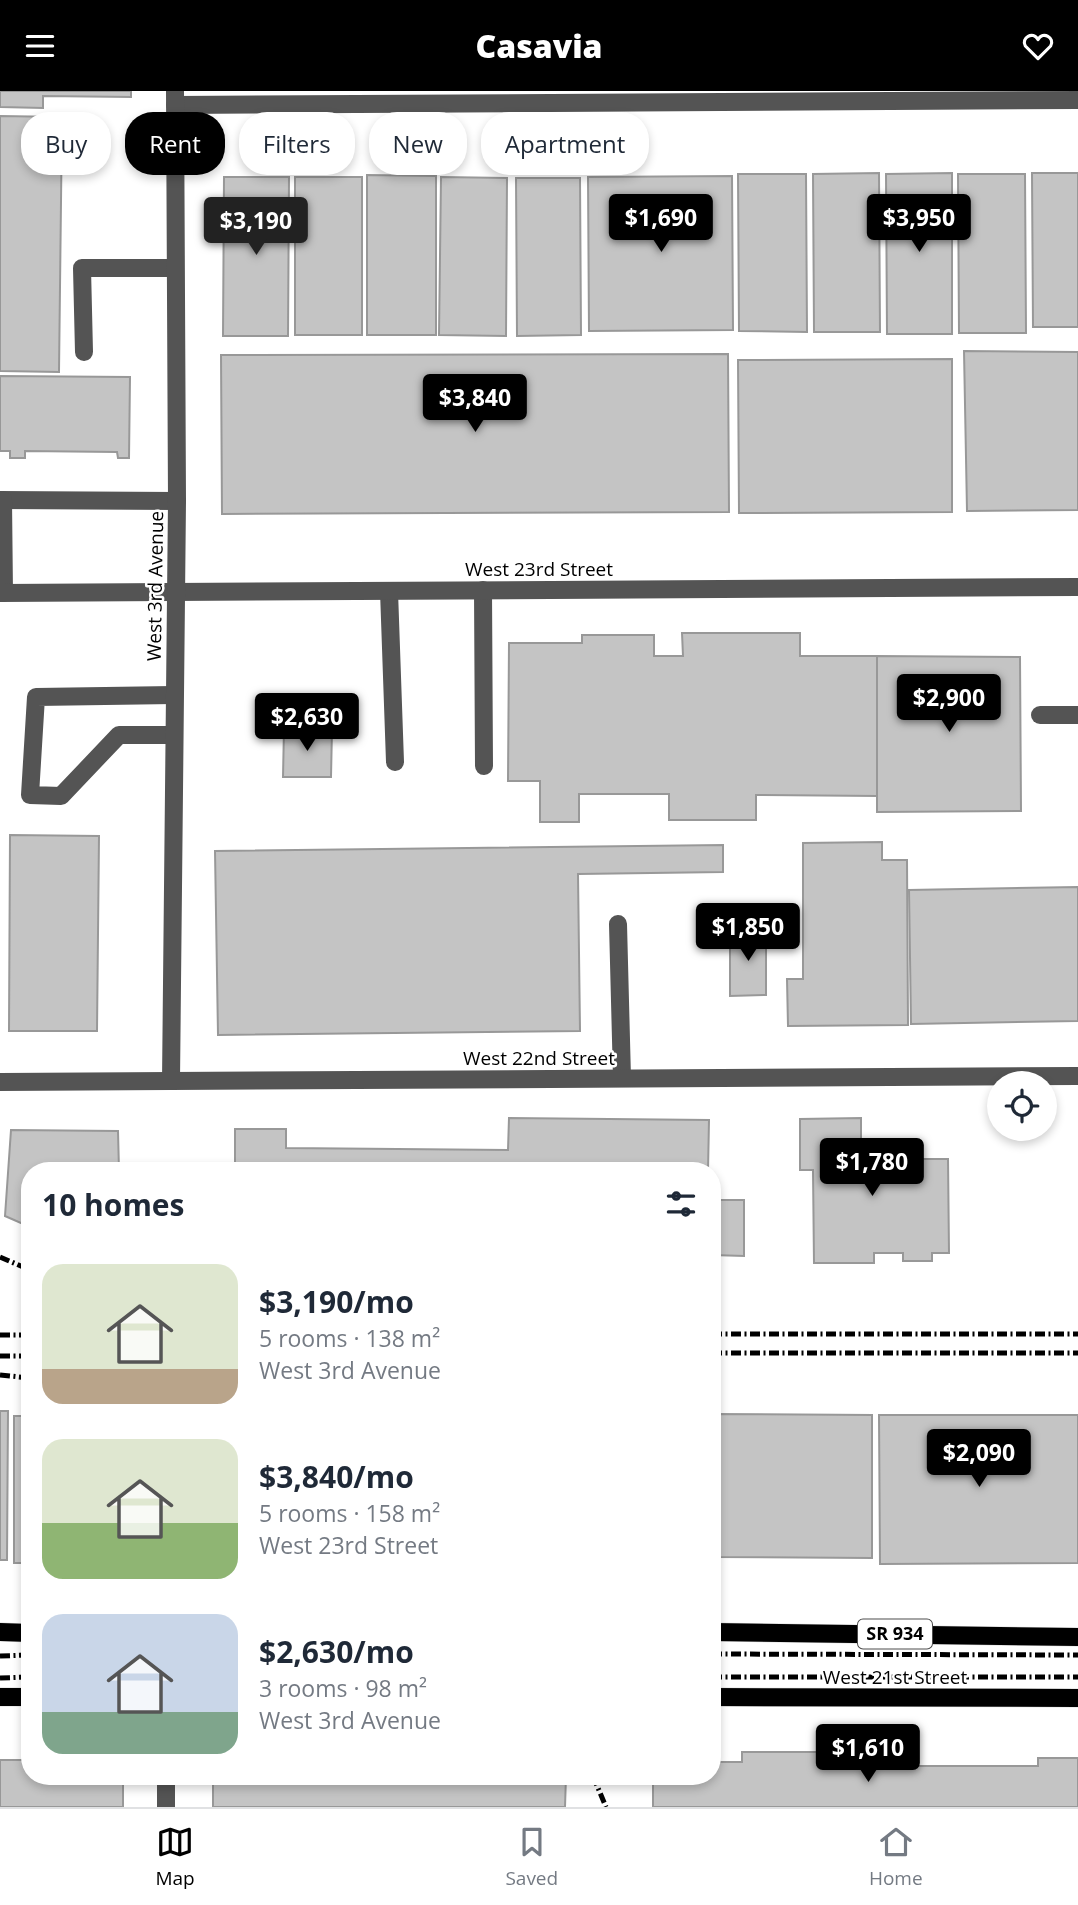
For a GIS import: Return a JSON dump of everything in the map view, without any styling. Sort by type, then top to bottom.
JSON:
[{"type":"main road","points":[[0,1632],[21,1633]]},
{"type":"main road","name":"SR 934","points":[[721,1632],[1078,1637]]},
{"type":"main road","points":[[0,1696],[21,1697]]},
{"type":"main road","name":"West 21st Street","points":[[721,1697],[1078,1698]]},
{"type":"street","points":[[175,98],[1078,100]]},
{"type":"street","name":"West 3rd Avenue","points":[[171,1081],[177,501],[175,98]]},
{"type":"street","points":[[84,352],[82,268],[175,268]]},
{"type":"street","points":[[2,593],[2,501],[177,501]]},
{"type":"street","name":"West 23rd Street","points":[[2,593],[1078,587]]},
{"type":"street","points":[[483,590],[484,765]]},
{"type":"street","points":[[389,591],[395,762]]},
{"type":"street","points":[[173,735],[119,735],[61,796],[30,795],[36,697],[174,695]]},
{"type":"street","points":[[1040,715],[1078,715]]},
{"type":"street","points":[[618,924],[622,1078]]},
{"type":"street","name":"West 22nd Street","points":[[0,1082],[1078,1076]]},
{"type":"street","points":[[166,1785],[166,1807]]},
{"type":"building","points":[[0,91],[131,91],[131,97],[43,96],[43,108],[0,107]]},
{"type":"building","points":[[0,116],[21,116],[21,175],[61,175],[59,372],[0,371]]},
{"type":"building","points":[[879,173],[880,332],[814,332],[813,174]]},
{"type":"building","points":[[952,173],[952,334],[887,334],[886,174]]},
{"type":"building","points":[[1032,173],[1078,173],[1078,327],[1033,327]]},
{"type":"building","points":[[738,174],[806,174],[807,332],[739,331]]},
{"type":"building","points":[[958,174],[1025,174],[1026,333],[959,333]]},
{"type":"building","points":[[367,175],[436,176],[436,335],[367,335]]},
{"type":"building","points":[[732,176],[733,330],[589,331],[588,177]]},
{"type":"building","points":[[224,177],[289,177],[288,336],[223,336]]},
{"type":"building","points":[[295,177],[362,177],[362,335],[295,335]]},
{"type":"building","points":[[441,177],[507,178],[506,336],[439,335]]},
{"type":"building","points":[[516,178],[580,178],[581,335],[517,336]]},
{"type":"building","points":[[964,351],[1078,352],[1078,510],[967,511]]},
{"type":"building","points":[[728,354],[729,512],[222,514],[221,355]]},
{"type":"building","points":[[952,359],[952,512],[739,513],[738,360]]},
{"type":"building","points":[[0,376],[130,377],[129,458],[118,458],[117,452],[25,451],[25,458],[10,458],[10,451],[0,451]]},
{"type":"building","points":[[682,633],[800,633],[800,656],[877,656],[877,796],[756,795],[756,820],[669,820],[669,794],[579,794],[579,822],[540,822],[540,781],[508,781],[509,643],[582,643],[582,635],[654,635],[654,656],[683,656]]},
{"type":"building","points":[[877,656],[1020,657],[1021,811],[877,812]]},
{"type":"building","points":[[284,728],[332,729],[331,777],[283,777]]},
{"type":"building","points":[[10,835],[99,836],[97,1031],[9,1031]]},
{"type":"building","points":[[882,842],[882,860],[907,860],[908,1025],[788,1026],[787,979],[803,979],[803,843]]},
{"type":"building","points":[[723,845],[723,872],[578,874],[580,1031],[218,1035],[215,851]]},
{"type":"building","points":[[1078,887],[1078,1021],[911,1024],[909,890]]},
{"type":"building","points":[[730,930],[766,930],[766,995],[730,996]]},
{"type":"building","points":[[509,1118],[709,1120],[708,1162],[235,1162],[235,1129],[286,1129],[286,1148],[508,1150]]},
{"type":"building","points":[[861,1118],[861,1159],[948,1159],[949,1253],[932,1253],[932,1261],[903,1261],[903,1253],[874,1253],[874,1263],[814,1263],[813,1170],[800,1170],[800,1119]]},
{"type":"building","points":[[11,1130],[118,1131],[119,1162],[21,1162],[21,1223],[5,1216]]},
{"type":"building","points":[[721,1200],[744,1200],[744,1256],[721,1255]]},
{"type":"building","points":[[0,1411],[8,1411],[7,1560],[0,1560]]},
{"type":"building","points":[[721,1414],[872,1415],[872,1558],[721,1557]]},
{"type":"building","points":[[879,1415],[1078,1415],[1078,1563],[880,1564]]},
{"type":"building","points":[[14,1416],[21,1416],[21,1563],[14,1563]]},
{"type":"building","points":[[742,1752],[858,1752],[857,1766],[1038,1766],[1038,1758],[1078,1758],[1078,1807],[653,1807],[653,1785],[721,1785],[721,1762],[742,1762]]},
{"type":"building","points":[[0,1760],[21,1760],[21,1785],[123,1785],[123,1807],[0,1807]]},
{"type":"building","points":[[213,1785],[566,1785],[565,1807],[213,1807]]},
{"type":"railway","points":[[0,1257],[21,1266]]},
{"type":"railway","points":[[721,1334],[1078,1334]]},
{"type":"railway","points":[[0,1335],[21,1335]]},
{"type":"railway","points":[[721,1353],[1078,1353]]},
{"type":"railway","points":[[0,1356],[21,1356]]},
{"type":"railway","points":[[0,1375],[21,1377]]},
{"type":"railway","points":[[721,1654],[1078,1655]]},
{"type":"railway","points":[[0,1656],[21,1655]]},
{"type":"railway","points":[[0,1678],[21,1677]]},
{"type":"railway","points":[[721,1677],[1078,1677]]},
{"type":"railway","points":[[597,1785],[606,1807]]}]
